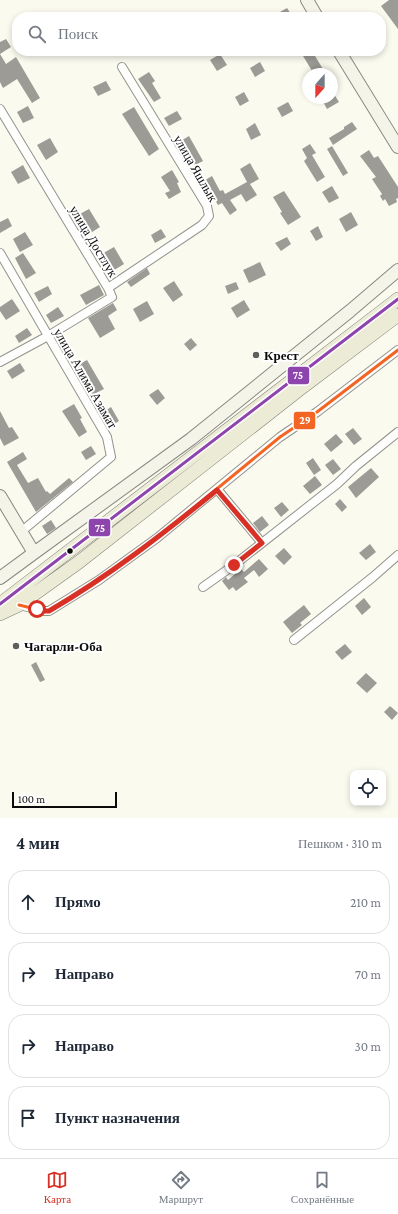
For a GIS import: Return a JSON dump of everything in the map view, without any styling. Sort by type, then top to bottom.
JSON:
[{"type":"main road","points":[[307,0],[314,12]]},
{"type":"main road","points":[[342,56],[398,147]]},
{"type":"main road","points":[[5,575],[190,439],[344,316],[398,270]]},
{"type":"main road","points":[[0,604],[398,299]]},
{"type":"main road","points":[[0,614],[19,605],[79,562],[294,394],[398,315]]},
{"type":"main road","points":[[0,496],[34,554]]},
{"type":"main road","points":[[22,532],[36,543],[55,539]]},
{"type":"main road","points":[[5,575],[21,559],[25,548],[22,532]]},
{"type":"street","name":"улица Яшлык","points":[[108,288],[202,225],[209,216],[207,206],[122,67]]},
{"type":"street","name":"улица Достлук","points":[[0,109],[112,297],[48,336],[0,362]]},
{"type":"street","name":"улица Алима Азамат","points":[[0,254],[107,437],[111,457],[22,532]]},
{"type":"street","points":[[19,605],[44,611],[52,609],[99,580],[157,538],[280,437],[317,412],[398,350]]},
{"type":"street","points":[[203,587],[234,565],[337,484],[356,466],[398,432]]},
{"type":"street","points":[[217,490],[262,543]]},
{"type":"street","points":[[294,640],[373,577],[398,555]]},
{"type":"building","points":[[389,0],[398,0],[398,29],[386,12],[381,6]]},
{"type":"building","points":[[287,8],[290,12],[280,12]]},
{"type":"building","points":[[6,39],[11,47],[0,54],[0,42]]},
{"type":"building","points":[[0,54],[6,64],[16,57],[40,98],[32,103],[17,79],[3,88],[0,82]]},
{"type":"building","points":[[217,56],[221,56],[227,65],[217,71],[210,60]]},
{"type":"building","points":[[303,56],[315,56],[322,68],[310,68]]},
{"type":"building","points":[[260,62],[265,71],[255,77],[250,68]]},
{"type":"building","points":[[149,72],[155,81],[152,83],[161,98],[154,102],[138,79]]},
{"type":"building","points":[[106,81],[111,90],[98,96],[93,87]]},
{"type":"building","points":[[244,92],[249,101],[240,106],[235,97]]},
{"type":"building","points":[[288,102],[293,111],[282,117],[277,108]]},
{"type":"building","points":[[324,104],[336,104],[327,109]]},
{"type":"building","points":[[28,106],[34,118],[23,123],[17,112]]},
{"type":"building","points":[[134,107],[159,149],[149,156],[122,114]]},
{"type":"building","points":[[177,111],[182,119],[169,126],[164,118]]},
{"type":"building","points":[[352,122],[357,129],[333,145],[329,138]]},
{"type":"building","points":[[255,123],[261,135],[251,140],[246,129]]},
{"type":"building","points":[[189,136],[203,161],[195,165],[188,152],[186,153],[179,142]]},
{"type":"building","points":[[50,138],[58,152],[46,160],[37,145]]},
{"type":"building","points":[[310,144],[316,153],[312,155],[325,177],[317,182],[304,161],[307,158],[302,149]]},
{"type":"building","points":[[332,146],[348,173],[343,176],[327,149]]},
{"type":"building","points":[[369,150],[374,158],[378,156],[398,187],[397,202],[389,206],[385,199],[383,201],[380,196],[382,194],[372,179],[376,177],[360,156]]},
{"type":"building","points":[[250,163],[259,179],[250,184],[257,195],[246,202],[241,194],[230,200],[237,210],[230,215],[222,203],[218,205],[209,190],[207,192],[202,182],[212,176],[220,191],[223,190],[225,194],[247,182],[240,169]]},
{"type":"building","points":[[23,165],[30,178],[18,184],[11,172]]},
{"type":"building","points":[[172,170],[179,182],[177,183],[181,192],[169,199],[165,193],[170,191],[161,177]]},
{"type":"building","points":[[332,186],[339,198],[329,203],[322,192]]},
{"type":"building","points":[[284,191],[301,217],[288,225],[280,213],[282,212],[273,197]]},
{"type":"building","points":[[89,209],[100,227],[89,234],[78,215]]},
{"type":"building","points":[[351,212],[358,225],[346,232],[339,219]]},
{"type":"building","points":[[8,218],[12,226],[0,233],[0,222]]},
{"type":"building","points":[[318,226],[323,237],[316,241],[310,231]]},
{"type":"building","points":[[161,229],[166,237],[155,243],[151,235]]},
{"type":"building","points":[[25,232],[33,245],[20,252],[13,239]]},
{"type":"building","points":[[287,237],[291,244],[281,251],[275,243]]},
{"type":"building","points":[[114,247],[124,264],[111,272],[100,255]]},
{"type":"building","points":[[23,253],[36,273],[26,279],[15,258]]},
{"type":"building","points":[[260,262],[266,275],[249,283],[243,270]]},
{"type":"building","points":[[147,268],[150,274],[131,287],[127,282]]},
{"type":"building","points":[[174,281],[183,295],[173,302],[163,288]]},
{"type":"building","points":[[236,282],[239,289],[228,294],[225,286]]},
{"type":"building","points":[[99,285],[104,295],[86,305],[80,295]]},
{"type":"building","points":[[48,286],[52,294],[39,302],[34,293]]},
{"type":"building","points":[[12,299],[20,311],[6,320],[0,311],[0,307]]},
{"type":"building","points":[[244,300],[250,310],[237,318],[231,308]]},
{"type":"building","points":[[147,301],[154,314],[140,322],[133,309]]},
{"type":"building","points":[[113,303],[117,310],[108,316],[115,329],[100,338],[88,318]]},
{"type":"building","points":[[58,307],[64,316],[51,323],[46,315]]},
{"type":"building","points":[[27,328],[32,335],[19,343],[15,336]]},
{"type":"building","points":[[191,338],[197,345],[190,351],[184,344]]},
{"type":"building","points":[[87,360],[104,389],[92,395],[76,366]]},
{"type":"building","points":[[20,363],[25,371],[12,379],[7,371]]},
{"type":"building","points":[[158,389],[165,398],[157,405],[149,395]]},
{"type":"building","points":[[74,404],[82,418],[80,419],[87,432],[79,437],[62,411]]},
{"type":"building","points":[[111,407],[119,421],[111,426],[102,413]]},
{"type":"building","points":[[0,411],[9,428],[12,427],[19,438],[4,446],[0,438]]},
{"type":"building","points":[[353,428],[362,439],[354,445],[345,434]]},
{"type":"building","points":[[336,434],[343,442],[331,452],[324,444]]},
{"type":"building","points":[[91,446],[96,454],[86,460],[81,452]]},
{"type":"building","points":[[23,452],[27,459],[17,465],[28,483],[38,478],[46,492],[47,491],[50,494],[69,478],[73,482],[36,512],[7,462]]},
{"type":"building","points":[[313,458],[321,470],[314,475],[306,463]]},
{"type":"building","points":[[333,459],[341,469],[333,475],[325,465]]},
{"type":"building","points":[[371,468],[379,477],[356,498],[348,487]]},
{"type":"building","points":[[315,476],[322,485],[310,494],[303,486]]},
{"type":"building","points":[[340,499],[347,507],[342,512],[335,504]]},
{"type":"building","points":[[282,502],[289,510],[281,517],[274,508]]},
{"type":"building","points":[[262,516],[269,525],[260,532],[253,523]]},
{"type":"building","points":[[51,520],[56,528],[47,534],[42,526]]},
{"type":"building","points":[[370,544],[376,552],[366,560],[359,553]]},
{"type":"building","points":[[284,548],[292,557],[284,565],[275,556]]},
{"type":"building","points":[[259,559],[268,569],[259,577],[254,570],[244,578],[248,582],[236,591],[233,587],[229,590],[222,581],[226,577],[228,580],[241,569],[244,572]]},
{"type":"building","points":[[364,598],[371,607],[362,615],[355,606]]},
{"type":"building","points":[[304,605],[311,614],[300,623],[302,625],[292,633],[283,622]]},
{"type":"building","points":[[345,644],[352,652],[342,660],[335,652]]},
{"type":"building","points":[[36,662],[45,680],[40,682],[31,665]]},
{"type":"building","points":[[366,673],[377,683],[367,693],[356,683]]},
{"type":"building","points":[[390,706],[398,713],[392,720],[384,712]]},
{"type":"transit line","name":"75","points":[[0,604],[398,299]]},
{"type":"transit line","name":"29","points":[[19,605],[49,611],[99,580],[157,538],[280,437],[317,412],[398,350]]},
{"type":"place","name":"Крест","points":[[256,355]]},
{"type":"place","name":"Чагарли-Оба","points":[[16,646]]},
{"type":"route","points":[[37,609],[49,611],[99,580],[157,538],[217,490],[262,543],[234,565]]}]
